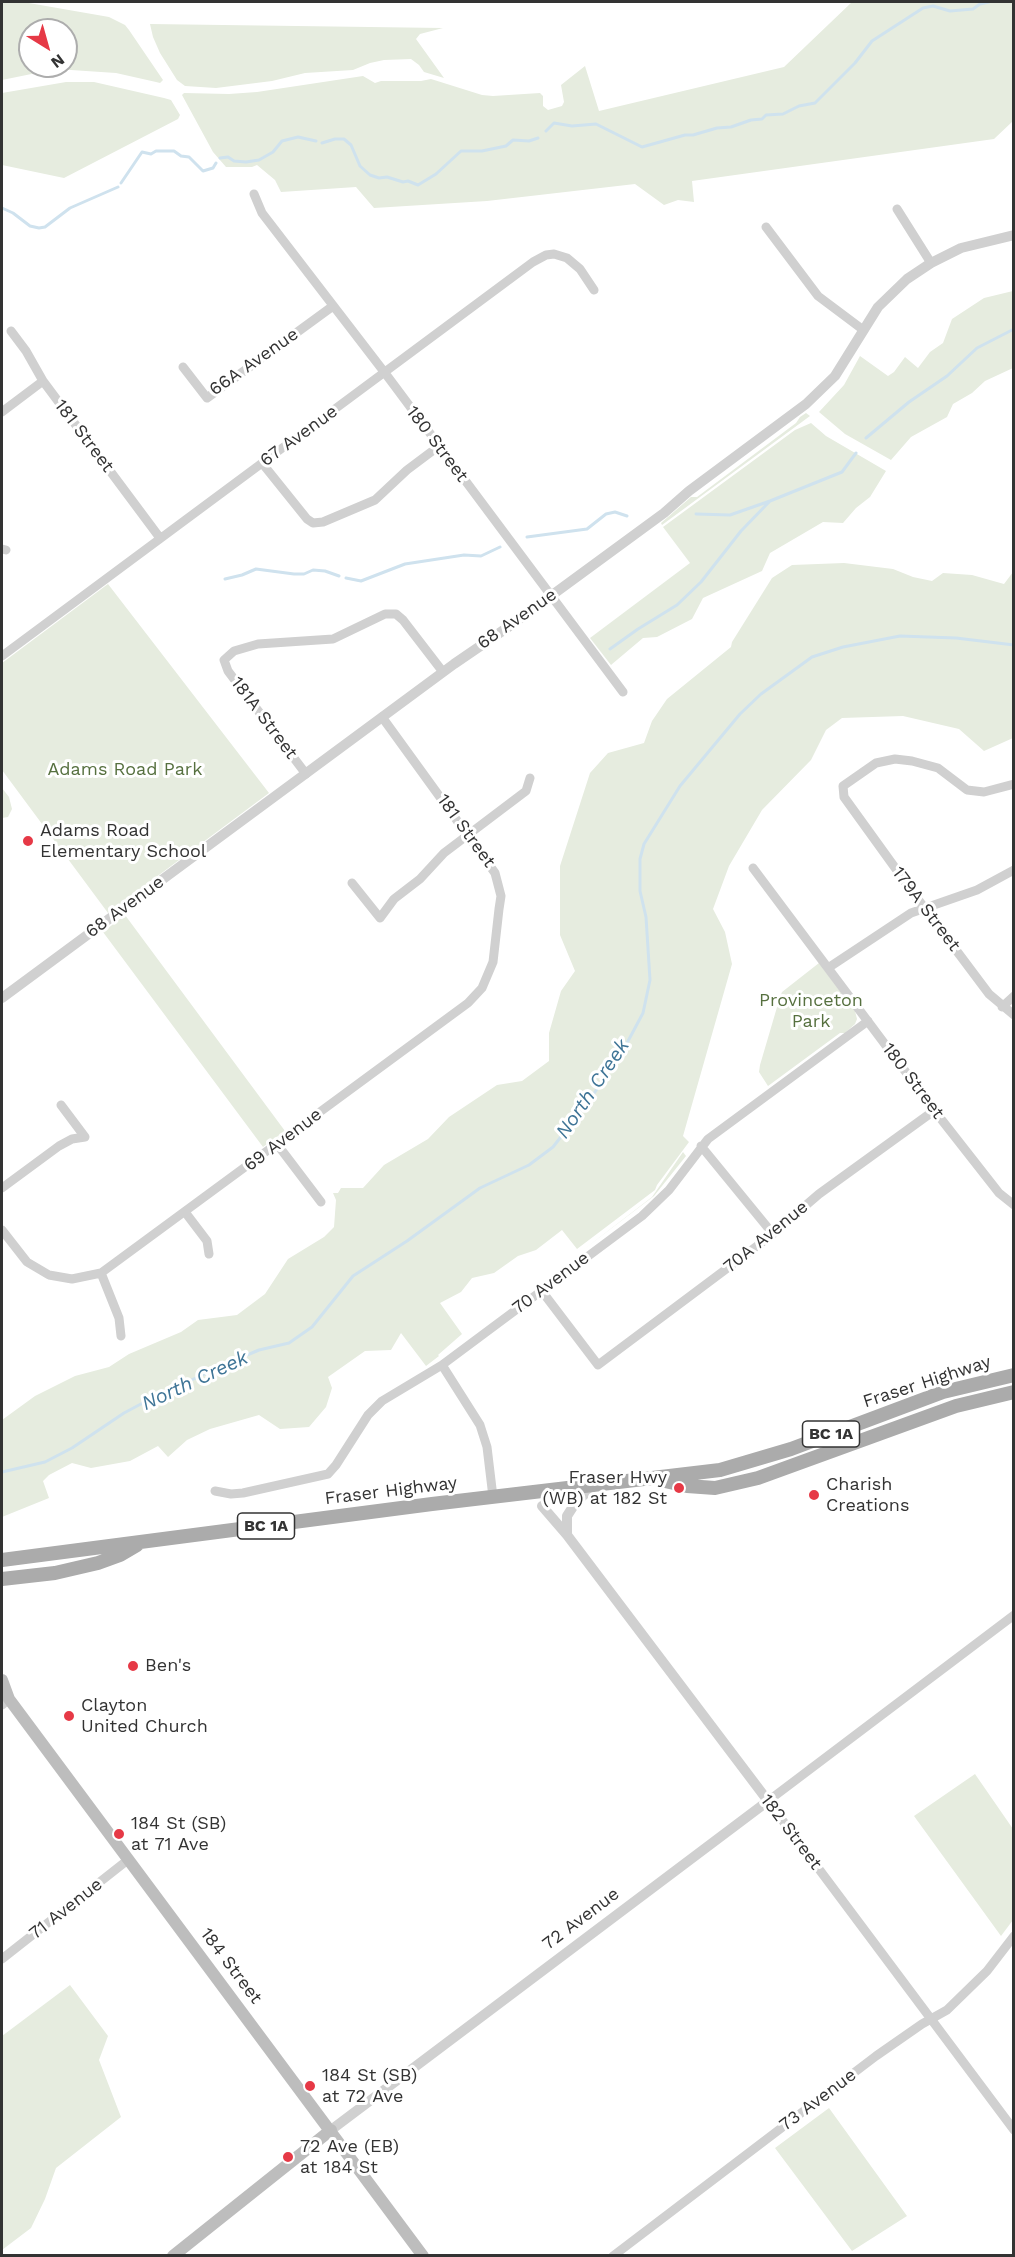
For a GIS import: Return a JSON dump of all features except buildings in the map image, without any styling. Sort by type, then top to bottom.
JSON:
[{"type":"main road","name":"Fraser Highway","points":[[2,1560],[720,1470],[791,1449],[943,1392],[1014,1375]]},
{"type":"main road","name":"Fraser Highway","points":[[645,1479],[715,1488],[758,1478],[956,1406],[1014,1392]]},
{"type":"main road","name":"Fraser Highway","points":[[2,1579],[55,1573],[98,1563],[142,1542]]},
{"type":"main road","name":"184 Street","points":[[2,1680],[4,1699],[129,1859],[423,2256]]},
{"type":"main road","name":"72 Avenue","points":[[173,2256],[331,2130]]},
{"type":"street","name":"180 Street","points":[[255,194],[262,213],[623,692]]},
{"type":"street","points":[[897,209],[931,262]]},
{"type":"street","points":[[766,227],[818,296],[862,329]]},
{"type":"street","name":"68 Avenue","points":[[2,998],[443,672],[664,513],[689,491],[815,396],[840,368],[862,329],[887,297],[907,279],[931,262],[969,245],[1014,235]]},
{"type":"street","name":"67 Avenue","points":[[2,656],[533,262],[546,255],[554,254],[567,258],[580,269],[594,290]]},
{"type":"street","name":"66A Avenue","points":[[183,367],[207,398],[333,306]]},
{"type":"street","name":"181 Street","points":[[12,331],[43,381],[160,538]]},
{"type":"street","points":[[2,412],[43,381]]},
{"type":"street","points":[[262,463],[307,519],[313,523],[323,522],[375,500],[407,470],[439,446]]},
{"type":"street","name":"181A Street","points":[[306,774],[228,671],[224,660],[234,651],[258,644],[333,639],[385,614],[396,614],[443,672]]},
{"type":"street","name":"181 Street","points":[[382,717],[491,864],[500,885],[501,896],[493,962]]},
{"type":"street","name":"179A Street","points":[[1014,784],[978,793],[967,790],[938,768],[895,759],[876,763],[843,786],[844,797],[924,908],[989,994],[1014,1015]]},
{"type":"street","points":[[352,883],[380,918],[394,899],[420,879],[444,853],[526,791],[530,778]]},
{"type":"street","name":"180 Street","points":[[753,868],[999,1193],[1014,1205]]},
{"type":"street","points":[[828,968],[911,914],[976,891],[1014,870]]},
{"type":"street","name":"69 Avenue","points":[[2,1230],[27,1262],[49,1275],[72,1279],[100,1273],[468,1003],[482,988],[493,962]]},
{"type":"street","points":[[1002,1007],[1014,996]]},
{"type":"street","name":"70 Avenue","points":[[215,1491],[231,1494],[243,1493],[328,1474],[369,1415],[382,1401],[442,1365],[657,1203],[708,1139],[868,1021]]},
{"type":"street","points":[[2,1188],[59,1146],[72,1139],[85,1137],[61,1105]]},
{"type":"street","name":"70A Avenue","points":[[541,1290],[598,1365],[773,1234],[819,1194],[935,1110]]},
{"type":"street","points":[[277,1144],[321,1202]]},
{"type":"street","points":[[701,1146],[773,1234]]},
{"type":"street","points":[[185,1212],[207,1241],[209,1254]]},
{"type":"street","points":[[100,1273],[119,1318],[121,1336]]},
{"type":"street","points":[[442,1365],[480,1425],[487,1447],[493,1497]]},
{"type":"street","points":[[567,1535],[567,1516],[576,1502],[595,1485]]},
{"type":"street","name":"182 Street","points":[[542,1506],[567,1535],[1014,2130]]},
{"type":"street","name":"72 Avenue","points":[[331,2130],[1014,1615]]},
{"type":"street","name":"71 Avenue","points":[[2,1959],[129,1859]]},
{"type":"street","name":"73 Avenue","points":[[613,2256],[876,2056],[947,2010],[987,1971],[1014,1936]]},
{"type":"green space","points":[[2,2],[23,2],[109,17],[125,25],[163,80],[160,83],[116,73],[78,70],[78,18],[18,18],[18,77],[2,80]]},
{"type":"green space","points":[[852,2],[1013,2],[1013,121],[994,139],[692,181],[694,202],[678,200],[664,205],[635,184],[487,201],[374,208],[356,187],[281,192],[275,180],[257,165],[226,167],[213,152],[182,95],[184,93],[257,92],[363,76],[375,83],[431,79],[482,95],[540,93],[543,96],[543,106],[548,110],[562,106],[564,102],[561,85],[585,66],[599,111],[784,67]]},
{"type":"green space","points":[[150,24],[443,28],[420,34],[416,39],[444,78],[424,72],[411,59],[384,60],[353,70],[305,73],[272,81],[216,88],[185,86],[177,80],[160,53]]},
{"type":"green space","points":[[66,82],[94,82],[171,100],[180,115],[178,119],[64,178],[2,165],[2,93]]},
{"type":"green space","points":[[1013,291],[1013,368],[985,381],[972,393],[953,404],[947,417],[911,437],[891,460],[845,434],[819,412],[844,385],[860,356],[888,376],[894,372],[905,357],[918,368],[930,352],[943,343],[952,319],[984,298]]},
{"type":"green space","points":[[806,413],[810,416],[662,525],[661,523],[691,497],[697,497],[796,423]]},
{"type":"green space","points":[[811,423],[826,436],[886,471],[870,497],[843,523],[823,522],[770,553],[762,571],[703,598],[692,619],[657,637],[643,638],[611,665],[590,638],[690,563],[663,527],[795,430]]},
{"type":"green space","points":[[844,563],[893,569],[932,581],[943,573],[972,575],[1004,584],[1013,572],[1013,738],[984,751],[959,729],[903,716],[842,718],[826,730],[811,760],[762,810],[729,866],[713,909],[725,932],[732,964],[683,1136],[689,1142],[655,1190],[577,1249],[562,1230],[536,1250],[518,1256],[494,1273],[472,1278],[461,1292],[440,1303],[462,1334],[426,1366],[401,1333],[391,1350],[365,1351],[328,1377],[332,1388],[326,1407],[309,1427],[280,1429],[259,1415],[210,1429],[187,1440],[168,1457],[158,1446],[130,1461],[91,1468],[72,1463],[49,1475],[43,1481],[49,1498],[2,1517],[2,1420],[35,1396],[75,1376],[109,1367],[129,1354],[181,1332],[198,1320],[237,1315],[265,1294],[288,1259],[324,1237],[334,1227],[336,1200],[333,1193],[338,1193],[341,1188],[363,1188],[384,1165],[428,1139],[449,1117],[497,1085],[522,1081],[549,1061],[549,1033],[561,991],[575,971],[560,935],[560,866],[590,773],[608,753],[644,743],[652,721],[667,699],[731,647],[772,578],[792,565]]},
{"type":"green space","name":"Adams Road Park","points":[[108,584],[269,793],[108,913],[2,770],[2,663]]},
{"type":"green space","points":[[2,788],[9,797],[12,809],[8,817],[2,818]]},
{"type":"green space","points":[[125,915],[285,1131],[263,1147],[103,932]]},
{"type":"green space","name":"Provinceton Park","points":[[819,963],[855,1011],[857,1019],[855,1024],[768,1086],[759,1072],[760,1065],[782,992]]},
{"type":"green space","points":[[683,1152],[686,1156],[654,1196],[579,1253],[652,1197]]},
{"type":"green space","points":[[975,1774],[1013,1829],[1013,1920],[1001,1936],[914,1816]]},
{"type":"green space","points":[[70,1985],[108,2036],[99,2060],[121,2117],[56,2168],[31,2228],[2,2250],[2,2036]]},
{"type":"green space","points":[[829,2108],[907,2216],[852,2251],[775,2148]]},
{"type":"waterway","points":[[546,131],[554,123],[572,126],[596,124],[642,147],[685,135],[731,127],[762,119],[766,115],[783,114],[799,106],[815,103],[855,63],[872,41],[923,8],[933,6],[950,11],[973,9],[989,2]]},
{"type":"waterway","points":[[220,158],[228,157],[234,161],[246,162],[259,160],[273,152],[282,141],[298,137],[316,141]]},
{"type":"waterway","points":[[322,143],[344,139],[351,145],[360,166],[370,175],[408,181],[418,185],[436,174],[461,151],[482,151],[506,146],[513,140],[529,141],[538,138]]},
{"type":"waterway","points":[[121,183],[142,152],[151,154],[156,151],[174,151],[181,156],[189,157],[203,171],[213,168],[216,163]]},
{"type":"waterway","points":[[2,208],[30,226],[45,227],[70,208],[118,187]]},
{"type":"waterway","points":[[866,438],[909,402],[947,376],[977,348],[1014,329]]},
{"type":"waterway","points":[[696,514],[730,515],[770,501],[842,472],[856,453]]},
{"type":"waterway","points":[[610,649],[677,605],[701,582],[741,531],[770,501]]},
{"type":"waterway","points":[[527,537],[587,529],[606,514],[615,512],[627,516]]},
{"type":"waterway","points":[[346,578],[361,581],[405,564],[464,555],[481,556],[500,547]]},
{"type":"waterway","points":[[225,579],[256,569],[294,574],[304,574],[313,570],[325,571],[339,576]]},
{"type":"waterway","name":"North Creek","points":[[2,1472],[45,1462],[72,1448],[124,1413],[154,1397],[259,1350],[289,1343],[312,1327],[353,1276],[407,1241],[480,1188],[529,1165],[553,1147],[591,1098],[627,1043],[643,1013],[650,980],[646,917],[640,891],[640,859],[644,844],[680,786],[740,714],[761,694],[812,657],[843,647],[900,636],[956,638],[1014,645]]},
{"type":"place","name":"Adams Road Elementary School","points":[[28,841]]},
{"type":"place","name":"Fraser Hwy (WB) at 182 St","points":[[679,1488]]},
{"type":"place","name":"Charish Creations","points":[[814,1495]]},
{"type":"place","name":"Ben's","points":[[133,1666]]},
{"type":"place","name":"Clayton United Church","points":[[69,1716]]},
{"type":"place","name":"184 St (SB) at 71 Ave","points":[[119,1834]]},
{"type":"place","name":"184 St (SB) at 72 Ave","points":[[310,2086]]},
{"type":"place","name":"72 Ave (EB) at 184 St","points":[[288,2157]]}]
